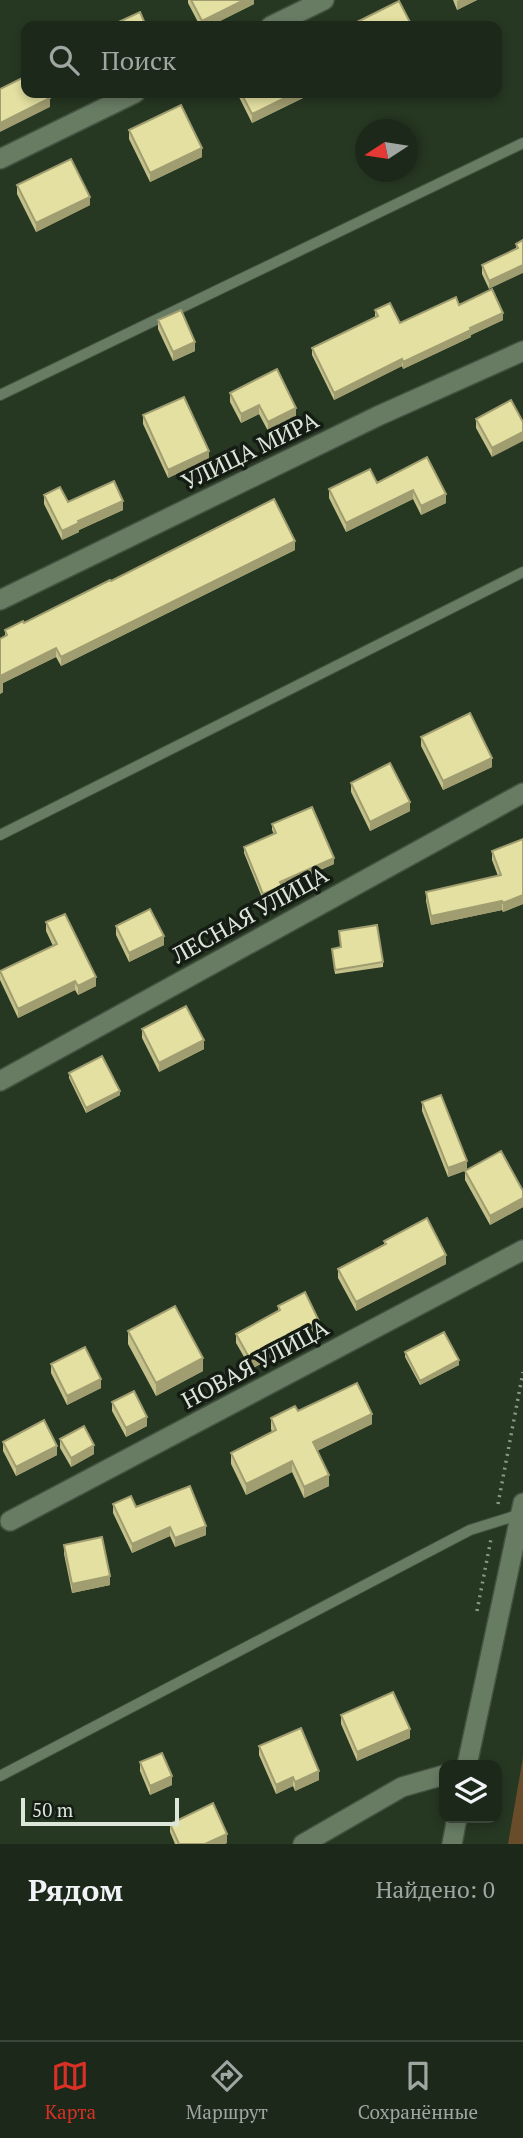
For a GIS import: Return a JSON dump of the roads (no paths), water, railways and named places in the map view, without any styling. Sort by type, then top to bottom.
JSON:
[{"type":"street","points":[[281,21],[324,0]]},
{"type":"street","points":[[0,159],[125,98]]},
{"type":"street","name":"УЛИЦА МИРА","points":[[0,600],[378,416],[523,351]]},
{"type":"street","name":"ЛЕСНАЯ УЛИЦА","points":[[0,1081],[523,793]]},
{"type":"street","name":"НОВАЯ УЛИЦА","points":[[10,1521],[523,1250]]},
{"type":"street","points":[[468,1760],[522,1508]]},
{"type":"street","points":[[303,1844],[402,1787],[439,1776]]},
{"type":"street","points":[[452,1844],[456,1823]]},
{"type":"lane","points":[[0,395],[523,143]]},
{"type":"lane","points":[[0,835],[523,572]]},
{"type":"lane","points":[[0,1776],[470,1530],[522,1508]]}]
